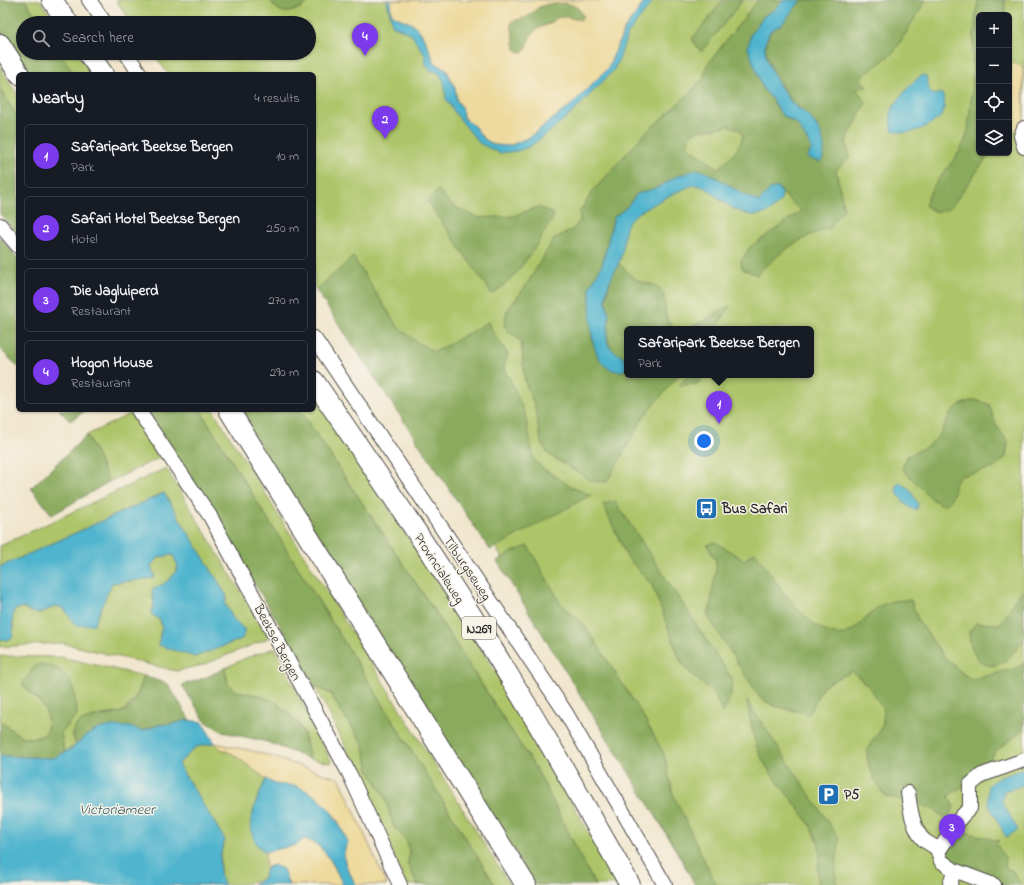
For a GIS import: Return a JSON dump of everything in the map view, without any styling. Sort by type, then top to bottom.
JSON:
[{"type":"highway","points":[[52,0],[63,16]]},
{"type":"highway","points":[[0,44],[18,72]]},
{"type":"highway","points":[[93,60],[102,72]]},
{"type":"highway","name":"Provincialeweg","points":[[316,384],[413,525],[482,633],[549,742],[630,885]]},
{"type":"highway","points":[[230,412],[526,885]]},
{"type":"street","points":[[89,0],[100,16]]},
{"type":"street","points":[[131,60],[139,72]]},
{"type":"street","points":[[1024,128],[1021,136],[1024,147]]},
{"type":"street","points":[[0,225],[16,244]]},
{"type":"street","name":"Tilburgseweg","points":[[316,341],[566,713],[665,885]]},
{"type":"street","name":"Beekse Bergen","points":[[139,412],[210,516],[350,775],[400,885]]},
{"type":"street","points":[[994,885],[954,870],[941,861],[939,850],[961,817],[970,808],[970,785],[982,775],[1024,760]]},
{"type":"street","points":[[908,793],[911,814],[916,826],[924,840],[939,850]]},
{"type":"street","points":[[950,885],[954,870]]},
{"type":"green space","points":[[0,0],[25,0],[35,16],[16,16],[16,55],[0,29]]},
{"type":"green space","points":[[25,0],[40,0],[51,16],[35,16]]},
{"type":"green space","points":[[116,0],[1024,0],[1024,885],[696,885],[563,658],[488,535],[320,286],[316,290],[316,72],[167,72],[158,60],[316,60],[316,16],[127,16]]},
{"type":"green space","points":[[270,0],[312,0],[300,8],[290,12],[285,12],[275,6]]},
{"type":"green space","points":[[723,0],[743,0],[701,52],[692,39]]},
{"type":"green space","points":[[758,0],[784,0],[774,10],[764,16],[758,24],[751,34],[748,48],[763,89],[773,100],[778,110],[786,118],[797,124],[821,162],[812,121],[787,96],[771,66],[765,48],[771,30],[781,25],[801,0],[926,0],[894,52],[860,78],[867,87],[856,89],[866,102],[846,142],[850,157],[836,170],[844,210],[834,220],[830,228],[819,231],[790,246],[757,275],[742,269],[741,261],[749,248],[801,211],[782,193],[780,189],[765,195],[759,202],[742,194],[712,175],[677,176],[659,187],[637,194],[626,208],[614,217],[602,265],[590,287],[592,339],[598,357],[611,369],[624,358],[624,378],[676,378],[644,416],[607,482],[592,481],[549,455],[541,442],[534,404],[525,382],[521,341],[509,332],[504,325],[507,311],[525,287],[554,239],[573,229],[580,221],[580,211],[593,191],[643,135],[688,95],[704,77],[707,65]],"holes":[[[729,126],[739,129],[743,135],[740,145],[719,168],[687,146],[689,136],[696,131]]]},
{"type":"green space","points":[[978,0],[1005,0],[1005,12],[976,12]]},
{"type":"green space","points":[[566,3],[577,8],[581,12],[583,18],[580,20],[562,18],[553,21],[534,33],[523,52],[518,52],[515,49],[511,24],[512,21],[547,4]]},
{"type":"green space","points":[[976,14],[976,156],[988,156],[952,206],[938,212],[928,208],[925,205],[934,186],[958,153],[968,131]]},
{"type":"green space","points":[[19,60],[65,60],[73,72],[27,72]]},
{"type":"green space","points":[[65,60],[82,60],[90,72],[73,72]]},
{"type":"green space","points":[[0,67],[16,93],[16,115],[0,89]]},
{"type":"green space","points":[[0,89],[16,115],[16,233],[0,214]]},
{"type":"green space","points":[[438,190],[450,203],[459,209],[480,218],[513,216],[538,207],[554,214],[553,218],[527,259],[502,287],[492,294],[427,201]]},
{"type":"green space","points":[[0,237],[16,257],[16,365],[0,349]]},
{"type":"green space","points":[[353,257],[398,327],[418,343],[435,352],[488,322],[492,331],[508,355],[505,364],[505,372],[509,377],[525,414],[534,460],[545,470],[572,487],[591,495],[490,550],[316,290]]},
{"type":"green space","points":[[618,263],[636,280],[659,288],[664,296],[666,315],[672,326],[624,326],[624,358],[612,351],[607,336],[609,318],[606,298],[610,281]]},
{"type":"green space","points":[[730,306],[718,326],[694,326]]},
{"type":"green space","points":[[686,378],[702,378],[697,384],[679,386]]},
{"type":"green space","points":[[316,399],[474,637],[535,736],[618,885],[595,885],[538,772],[428,601],[301,412],[316,412]]},
{"type":"green space","points":[[974,400],[989,404],[996,425],[1008,442],[1006,457],[994,468],[960,476],[954,484],[954,492],[949,502],[943,505],[932,499],[902,469],[907,456],[924,448],[939,436],[952,412],[964,403]]},
{"type":"green space","points":[[61,412],[83,412],[70,421]]},
{"type":"green space","points":[[148,412],[201,412],[495,885],[418,885],[408,865],[409,852],[407,841],[395,829],[384,795],[369,771],[363,743],[340,710],[331,694],[314,686],[275,617]]},
{"type":"green space","points":[[201,412],[214,412],[510,885],[495,885]]},
{"type":"green space","points":[[238,412],[301,412],[428,601],[538,772],[595,885],[535,885]]},
{"type":"green space","points":[[130,414],[159,458],[109,482],[87,435]]},
{"type":"green space","points":[[87,435],[109,482],[52,515],[31,488]]},
{"type":"green space","points":[[166,468],[269,638],[203,665],[176,671],[62,643],[0,647],[0,639],[7,640],[14,629],[11,618],[14,609],[23,607],[37,613],[58,606],[65,610],[76,626],[99,615],[108,589],[112,583],[155,578],[151,566],[159,557],[173,555],[178,566],[176,571],[171,578],[152,590],[154,604],[151,614],[160,620],[162,627],[159,637],[245,630],[234,620],[225,603],[227,596],[164,493],[0,567],[0,546]]},
{"type":"green space","points":[[615,501],[732,679],[730,697],[722,713],[715,696],[681,662],[652,585],[627,557],[603,504]]},
{"type":"green space","points":[[715,542],[744,560],[755,552],[798,609],[812,622],[826,631],[840,634],[854,629],[878,607],[899,600],[911,600],[918,620],[945,658],[971,680],[1016,668],[1024,663],[1024,727],[1019,733],[995,752],[986,771],[948,796],[954,807],[947,819],[932,809],[916,802],[913,788],[905,788],[907,800],[886,797],[879,787],[872,774],[867,755],[869,746],[882,726],[884,710],[870,688],[852,671],[823,686],[809,714],[774,706],[760,698],[707,615],[710,608],[716,561],[707,545]]},
{"type":"green space","points":[[528,546],[561,604],[586,627],[643,716],[664,754],[673,794],[716,885],[695,885],[680,855],[497,561],[510,553]]},
{"type":"green space","points":[[1023,590],[1023,642],[1008,658],[1001,663],[997,665],[984,664],[979,661],[973,651],[969,632],[976,623],[999,624],[1006,616],[1018,594]]},
{"type":"green space","points":[[275,648],[332,763],[310,759],[305,736],[299,724],[286,711],[262,697],[235,691],[228,684],[225,668],[243,659]]},
{"type":"green space","points":[[0,656],[61,657],[144,676],[137,695],[126,709],[119,713],[99,715],[74,727],[72,734],[76,745],[64,752],[61,732],[69,725],[28,691],[42,705],[47,714],[48,720],[46,734],[39,737],[27,738],[16,733],[0,721]]},
{"type":"green space","points":[[40,664],[59,670],[69,680],[73,688],[77,715],[61,732],[64,752],[53,758],[0,756],[0,721],[16,733],[27,738],[39,737],[46,734],[46,711],[39,701],[22,684],[33,668]]},
{"type":"green space","points":[[225,668],[228,684],[235,691],[259,695],[277,703],[299,724],[304,735],[310,759],[267,742],[223,732],[205,721],[182,685],[207,677]]},
{"type":"green space","points":[[144,676],[168,684],[190,720],[173,724],[158,725],[143,731],[124,727],[107,728],[91,734],[76,745],[74,733],[76,726],[82,721],[90,718],[119,713],[127,709],[135,698]]},
{"type":"green space","points":[[314,686],[331,694],[340,710],[363,743],[369,770],[384,795],[395,829],[407,841],[409,852],[408,865],[418,885],[406,885],[352,759]]},
{"type":"green space","points":[[747,701],[839,838],[836,867],[837,885],[819,885],[817,874],[820,851],[815,834],[801,811],[775,779],[761,757],[754,737]]},
{"type":"green space","points":[[215,743],[221,749],[233,754],[266,779],[255,804],[257,846],[265,852],[266,872],[260,880],[255,882],[224,884],[220,873],[220,862],[225,840],[178,764],[196,747]]},
{"type":"green space","points":[[964,832],[999,841],[996,844],[1005,858],[1004,864],[1007,869],[1012,870],[1021,885],[1003,885],[982,874],[965,869],[946,853],[945,850],[957,834]]},
{"type":"sand","points":[[390,0],[646,0],[625,28],[608,68],[571,105],[530,137],[509,146],[494,145],[483,138],[475,127],[463,117],[462,107],[457,101],[455,88],[447,70],[434,62],[418,29],[412,24],[391,13]],"holes":[[[566,3],[579,9],[583,18],[580,20],[564,17],[557,18],[550,24],[539,28],[531,35],[527,47],[523,52],[519,52],[515,49],[511,24],[512,21],[527,17],[539,7],[547,4]]]},
{"type":"sand","points":[[1016,62],[1023,69],[1024,124],[1018,130],[1012,131],[1012,84],[1012,64]]},
{"type":"sand","points":[[215,743],[257,752],[340,779],[387,885],[356,885],[344,859],[345,848],[348,842],[336,817],[297,786],[274,785],[233,754],[221,749]]},
{"type":"sand","points":[[304,839],[318,845],[333,864],[343,885],[289,885],[288,881],[273,865],[266,868],[265,852],[296,845]]},
{"type":"water","points":[[387,0],[390,0],[391,13],[412,24],[418,29],[434,62],[446,70],[455,88],[457,101],[462,107],[463,117],[475,127],[483,138],[494,145],[509,146],[530,137],[571,105],[608,68],[625,28],[646,0],[654,0],[627,35],[619,60],[613,71],[574,111],[529,147],[517,151],[499,153],[479,143],[455,113],[446,99],[444,82],[439,73],[430,70],[425,63],[425,55],[411,34],[392,25]]},
{"type":"water","points":[[784,0],[801,0],[781,25],[771,30],[765,47],[766,54],[771,69],[784,92],[792,103],[804,112],[818,128],[824,149],[821,162],[807,158],[812,148],[797,124],[781,114],[773,100],[763,89],[748,48],[751,34],[764,16],[774,10]]},
{"type":"water","points":[[923,75],[926,76],[930,93],[936,95],[941,93],[944,98],[942,116],[931,124],[912,132],[905,133],[892,130],[891,113],[893,108],[906,90]]},
{"type":"water","points":[[698,169],[714,176],[759,202],[769,190],[777,187],[782,193],[781,200],[774,208],[767,212],[760,215],[752,215],[729,206],[703,186],[695,185],[683,189],[644,209],[633,217],[629,221],[625,231],[621,257],[610,280],[606,296],[609,317],[607,341],[610,348],[624,358],[623,371],[611,369],[603,363],[597,354],[593,342],[591,329],[590,287],[602,265],[614,217],[626,208],[637,194],[659,187],[677,176]]},
{"type":"water","points":[[900,483],[909,489],[913,494],[918,504],[916,510],[907,505],[896,491],[897,484]]},
{"type":"water","points":[[164,493],[227,596],[225,603],[234,620],[245,630],[242,639],[195,657],[158,645],[162,627],[160,620],[151,614],[154,604],[152,590],[171,578],[176,571],[178,566],[173,555],[159,557],[151,566],[155,578],[112,583],[94,624],[76,626],[65,610],[58,606],[40,613],[33,613],[23,607],[14,610],[12,638],[7,640],[0,639],[0,567]]},
{"type":"water","name":"Victoriameer","points":[[187,720],[202,722],[215,743],[196,747],[178,764],[225,840],[220,857],[220,875],[225,885],[0,885],[0,756],[53,758],[73,748],[84,737],[98,729],[112,726],[130,727],[143,731],[158,725],[173,724]]},
{"type":"water","points":[[1024,769],[1024,785],[1004,791],[1002,802],[1018,830],[1006,837],[988,803],[988,785],[998,778]]},
{"type":"water","points":[[266,779],[275,784],[289,785],[307,791],[316,796],[329,809],[348,843],[345,848],[344,859],[356,885],[343,885],[328,857],[318,845],[311,841],[304,839],[296,845],[265,852],[257,845],[251,827],[252,817],[254,807]]},
{"type":"water","points":[[274,865],[283,869],[289,885],[253,885],[264,878],[266,868]]},
{"type":"place","name":"Hogon House","points":[[365,56]]},
{"type":"place","name":"Safari Hotel Beekse Bergen","points":[[385,139]]},
{"type":"place","name":"Safaripark Beekse Bergen","points":[[719,424]]},
{"type":"place","name":"Bus Safari","points":[[707,508]]},
{"type":"place","name":"P5","points":[[828,794]]},
{"type":"place","name":"Die Jagluiperd","points":[[952,847]]}]
